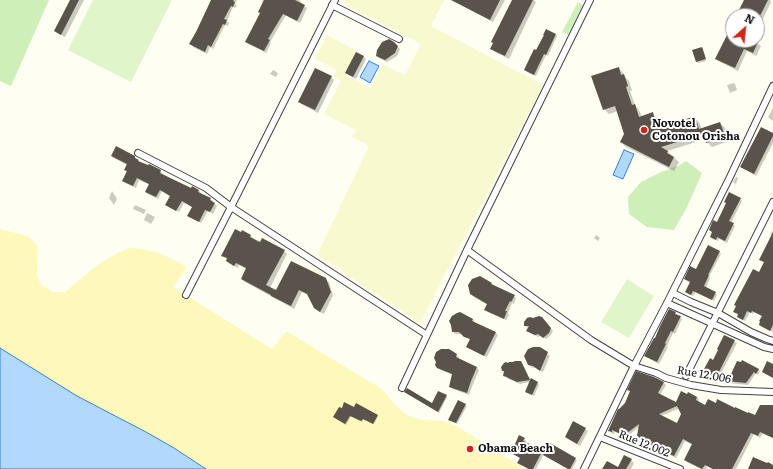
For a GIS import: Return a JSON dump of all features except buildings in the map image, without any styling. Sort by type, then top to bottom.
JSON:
[{"type":"street","points":[[402,388],[467,250],[590,0]]},
{"type":"street","points":[[186,294],[333,3],[400,39]]},
{"type":"street","points":[[584,469],[634,366],[729,179],[773,86]]},
{"type":"street","points":[[138,153],[206,188],[231,207],[427,335]]},
{"type":"street","points":[[686,376],[773,202]]},
{"type":"street","name":"Rue 12.006","points":[[467,250],[591,340],[634,366],[666,378],[691,385],[721,390],[773,392]]},
{"type":"street","points":[[672,293],[718,313],[751,332],[773,341]]},
{"type":"street","points":[[667,303],[712,324],[773,349]]},
{"type":"street","name":"Rue 12.002","points":[[600,437],[680,469]]},
{"type":"green space","points":[[0,0],[49,0],[11,86],[0,81]]},
{"type":"green space","points":[[93,0],[172,0],[131,82],[68,50]]},
{"type":"green space","points":[[346,0],[444,0],[431,26],[543,85],[420,323],[317,255],[369,146],[352,137],[356,130],[324,114],[341,81],[334,77],[337,70],[315,59],[327,35],[359,52],[346,75],[370,88],[383,64],[405,75],[421,44],[344,4]]},
{"type":"green space","points":[[578,2],[583,5],[568,35],[562,32]]},
{"type":"green space","points":[[686,161],[702,173],[687,207],[674,230],[647,227],[629,214],[628,197],[641,182]]},
{"type":"green space","points":[[627,279],[654,296],[629,338],[601,322]]},
{"type":"sand","points":[[0,229],[28,236],[38,246],[37,276],[41,285],[53,292],[65,292],[99,264],[129,248],[156,252],[170,258],[187,267],[173,287],[272,349],[286,331],[382,389],[394,404],[404,413],[411,417],[423,420],[445,421],[460,428],[525,469],[206,469],[146,432],[77,396],[0,348]]},
{"type":"water","points":[[369,61],[379,66],[370,83],[360,77]]},
{"type":"water","points":[[624,150],[634,154],[623,179],[613,175]]},
{"type":"water","points":[[0,348],[77,396],[146,432],[206,469],[0,469]]},
{"type":"place","name":"Novotel Cotonou Orisha","points":[[644,130]]},
{"type":"place","name":"Obama Beach","points":[[470,449]]}]
